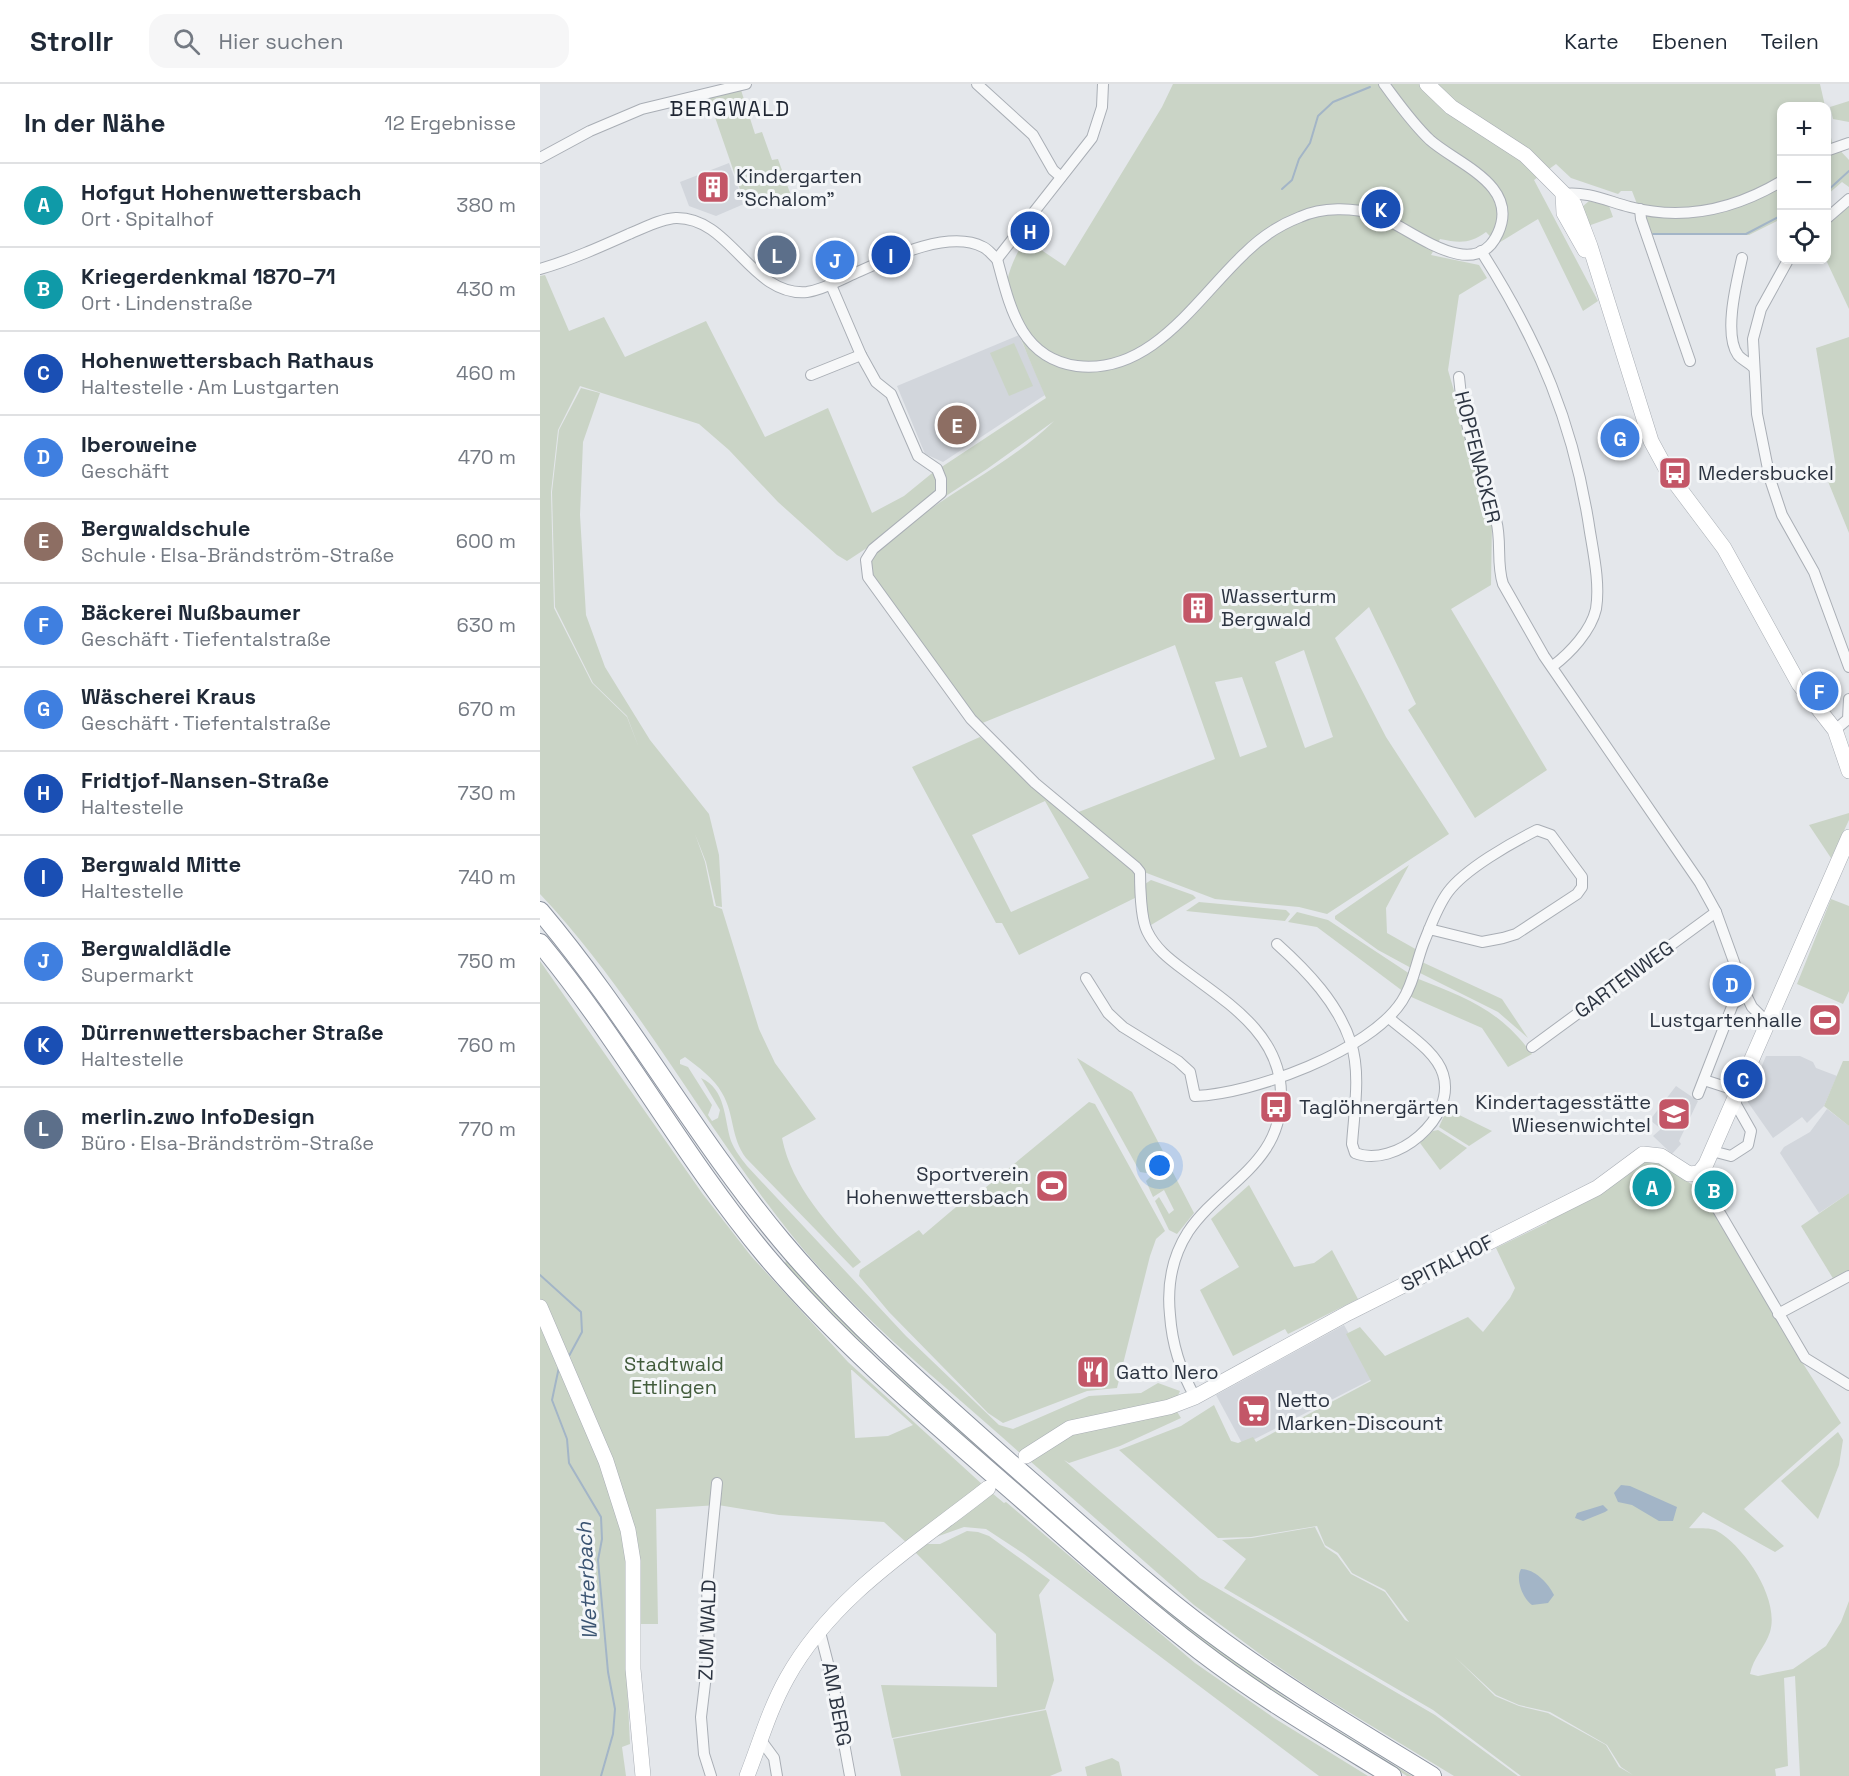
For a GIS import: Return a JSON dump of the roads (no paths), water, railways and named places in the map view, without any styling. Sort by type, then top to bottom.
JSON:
[{"type":"highway","points":[[540,911],[593,975],[750,1201],[813,1277],[855,1322],[978,1434],[1208,1630],[1319,1707],[1432,1776]]},
{"type":"highway","points":[[540,943],[587,1004],[732,1213],[792,1286],[842,1340],[896,1391],[1177,1633],[1264,1695],[1392,1776]]},
{"type":"street","points":[[540,158],[590,130],[642,109],[746,84]]},
{"type":"street","points":[[977,84],[1033,135],[1053,170],[1060,177]]},
{"type":"street","points":[[997,259],[1092,138],[1102,108],[1103,84]]},
{"type":"street","points":[[540,269],[653,224],[676,218],[708,227],[772,284],[783,290],[809,292],[911,251],[947,241],[965,241],[984,247],[997,259],[1012,310],[1023,332],[1035,347],[1051,360],[1086,367],[1111,364],[1158,341],[1244,254],[1268,234],[1303,215],[1325,210],[1361,211],[1398,225],[1439,250],[1461,254],[1480,251],[1493,242],[1500,226],[1502,209],[1495,191],[1479,174],[1419,130],[1384,84]]},
{"type":"street","points":[[1427,84],[1451,107],[1525,155],[1563,195],[1564,213],[1595,266],[1640,409],[1658,456],[1724,548],[1805,693],[1835,730],[1849,771]]},
{"type":"street","points":[[1831,150],[1849,143]]},
{"type":"street","points":[[1563,195],[1586,193],[1640,209],[1682,214],[1719,208],[1751,197],[1777,184]]},
{"type":"street","points":[[1831,215],[1849,198]]},
{"type":"street","points":[[1640,209],[1648,241],[1690,361]]},
{"type":"street","points":[[1480,251],[1523,320],[1542,360],[1571,437],[1584,492],[1593,549],[1596,610],[1587,631],[1553,666]]},
{"type":"street","points":[[1742,258],[1733,297],[1733,339],[1738,355],[1753,367]]},
{"type":"street","points":[[1786,264],[1761,309],[1753,339],[1757,414],[1770,479],[1782,515],[1814,572],[1849,663]]},
{"type":"street","points":[[831,285],[861,355],[876,381],[891,394],[918,456],[937,469],[941,479],[941,493],[873,549],[866,560],[868,577],[971,719],[1035,783],[1134,864],[1140,876],[1147,930],[1162,953],[1254,1025],[1269,1047],[1280,1078],[1281,1107],[1267,1148],[1248,1173],[1196,1222],[1182,1243],[1173,1268],[1169,1297],[1173,1338],[1181,1368],[1196,1397],[1168,1407],[1070,1428],[1026,1456]]},
{"type":"street","points":[[810,375],[861,355]]},
{"type":"street","name":"HOPFENACKER","points":[[1458,377],[1466,421],[1497,523],[1499,573],[1503,584],[1553,666],[1700,883],[1716,912],[1746,995],[1752,1007],[1768,1023]]},
{"type":"street","points":[[1835,730],[1848,719],[1849,699]]},
{"type":"street","points":[[1086,978],[1108,1013],[1123,1027],[1178,1061],[1190,1072],[1195,1096],[1249,1088],[1280,1078],[1352,1044],[1389,1018],[1410,986],[1429,929],[1443,899],[1460,879],[1537,830],[1551,835],[1582,877],[1582,886],[1577,894],[1516,934],[1482,942],[1429,929]]},
{"type":"street","points":[[1849,837],[1712,1151],[1704,1168],[1697,1174],[1805,1358],[1849,1385]]},
{"type":"street","name":"GARTENWEG","points":[[1532,1047],[1716,912]]},
{"type":"street","points":[[1277,944],[1301,966],[1332,1004],[1352,1044],[1355,1076],[1352,1144],[1355,1153],[1364,1156],[1384,1155],[1418,1137],[1431,1124],[1443,1102],[1445,1087],[1442,1070],[1435,1059],[1389,1018]]},
{"type":"street","points":[[1698,1094],[1733,1004],[1746,995]]},
{"type":"street","points":[[1704,1080],[1736,1096],[1751,1131],[1748,1145],[1731,1156],[1712,1151]]},
{"type":"street","name":"SPITALHOF","points":[[1196,1397],[1348,1313],[1597,1188],[1643,1154],[1661,1156],[1686,1173],[1697,1174]]},
{"type":"street","points":[[1778,1314],[1849,1276]]},
{"type":"street","points":[[540,1307],[606,1461],[628,1530],[633,1562],[633,1651],[643,1776]]},
{"type":"street","name":"ZUM WALD","points":[[711,1776],[704,1754],[701,1717],[709,1650],[707,1586],[717,1483]]},
{"type":"street","points":[[747,1776],[760,1739],[787,1678],[820,1632],[864,1582],[988,1488]]},
{"type":"street","name":"AM BERG","points":[[820,1632],[833,1683],[850,1776]]},
{"type":"street","points":[[760,1739],[774,1758],[777,1776]]},
{"type":"water","points":[[1621,1485],[1630,1486],[1677,1507],[1673,1521],[1659,1521],[1632,1505],[1618,1502],[1614,1493]]},
{"type":"water","points":[[1603,1505],[1608,1510],[1605,1512],[1583,1521],[1575,1518],[1577,1513]]},
{"type":"water","points":[[1521,1569],[1536,1574],[1548,1586],[1554,1595],[1548,1603],[1532,1605],[1529,1602],[1519,1583]]},
{"type":"waterway","points":[[1282,189],[1292,180],[1299,159],[1310,143],[1318,116],[1333,102],[1370,87]]},
{"type":"waterway","points":[[1831,187],[1849,171]]},
{"type":"waterway","points":[[1653,234],[1746,234],[1777,218]]},
{"type":"waterway","name":"Wetterbach","points":[[540,1275],[581,1312],[582,1332],[569,1356]]},
{"type":"waterway","name":"Wetterbach","points":[[559,1367],[552,1400],[567,1439],[569,1463],[601,1517],[602,1539],[598,1560],[608,1672],[615,1709],[613,1734],[601,1776]]},
{"type":"place","name":"Kindergarten \"Schalom\"","points":[[713,187]]},
{"type":"place","name":"Dürrenwettersbacher Straße","points":[[1381,209]]},
{"type":"place","name":"Fridtjof-Nansen-Straße","points":[[1030,231]]},
{"type":"place","name":"merlin.zwo InfoDesign","points":[[777,255]]},
{"type":"place","name":"Bergwald Mitte","points":[[891,255]]},
{"type":"place","name":"Bergwaldlädle","points":[[835,260]]},
{"type":"place","name":"Bergwaldschule","points":[[957,425]]},
{"type":"place","name":"Wäscherei Kraus","points":[[1620,438]]},
{"type":"place","name":"Medersbuckel","points":[[1675,473]]},
{"type":"place","name":"Wasserturm Bergwald","points":[[1198,608]]},
{"type":"place","name":"Bäckerei Nußbaumer","points":[[1819,691]]},
{"type":"place","name":"Iberoweine","points":[[1732,984]]},
{"type":"place","name":"Lustgartenhalle","points":[[1825,1020]]},
{"type":"place","name":"Hohenwettersbach Rathaus","points":[[1743,1079]]},
{"type":"place","name":"Taglöhnergärten","points":[[1276,1107]]},
{"type":"place","name":"Kindertagesstätte Wiesenwichtel","points":[[1674,1114]]},
{"type":"place","name":"Sportverein Hohenwettersbach","points":[[1052,1186]]},
{"type":"place","name":"Hofgut Hohenwettersbach","points":[[1652,1187]]},
{"type":"place","name":"Kriegerdenkmal 1870–71","points":[[1714,1190]]},
{"type":"place","name":"Gatto Nero","points":[[1093,1372]]},
{"type":"place","name":"Netto Marken-Discount","points":[[1254,1411]]},
{"type":"district","name":"BERGWALD","points":[[730,109]]},
{"type":"park label","name":"Stadtwald Ettlingen","points":[[674,1376]]}]
